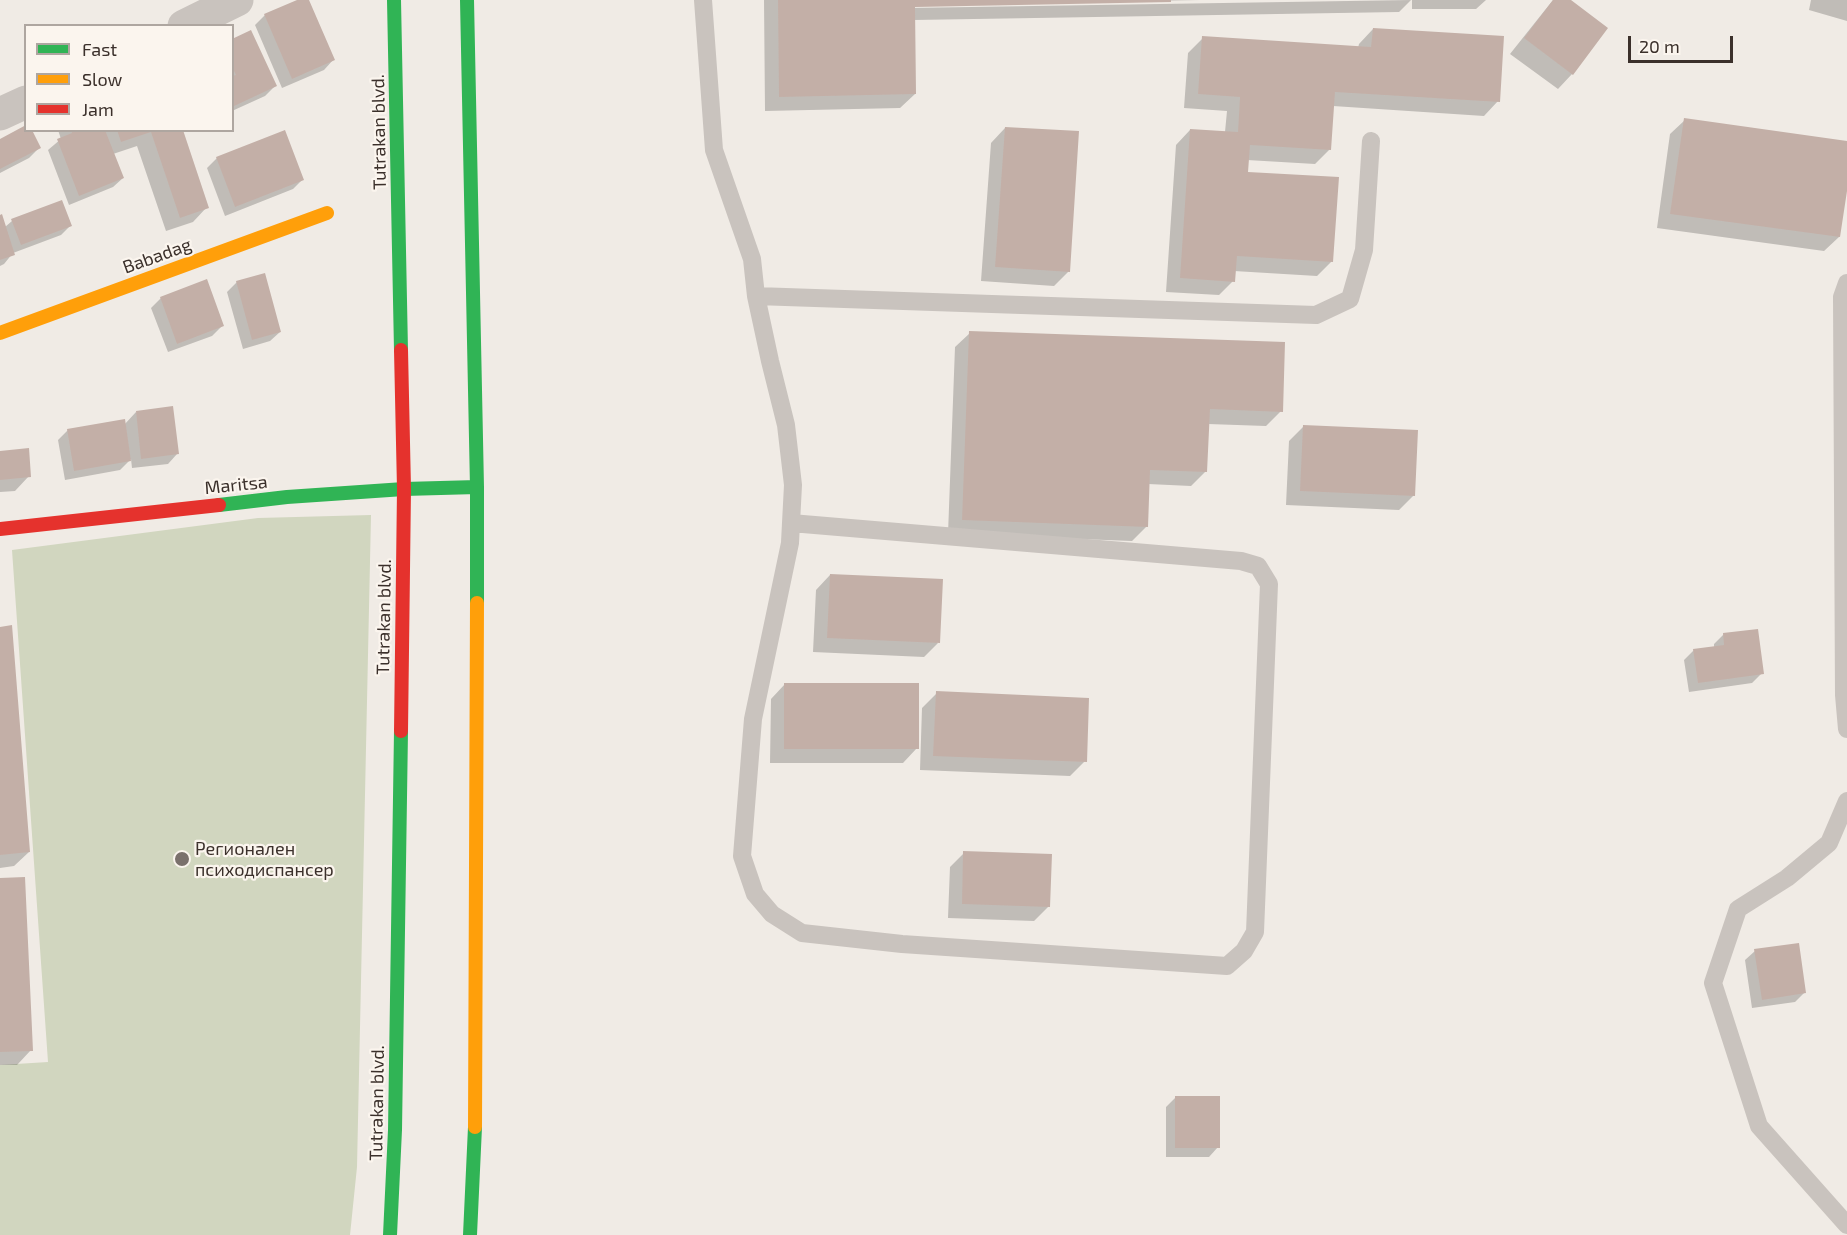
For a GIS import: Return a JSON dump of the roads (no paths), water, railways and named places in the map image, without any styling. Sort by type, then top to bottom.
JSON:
[{"type":"main road","name":"Tutrakan blvd.","points":[[390,1235],[395,1118],[404,489],[394,0]]},
{"type":"main road","points":[[467,0],[477,488],[476,1121],[470,1235]]},
{"type":"main road","name":"Babadag","points":[[0,333],[327,213]]},
{"type":"main road","name":"Maritsa","points":[[0,529],[287,497],[404,489],[477,488]]},
{"type":"street","points":[[188,24],[237,0]]},
{"type":"street","points":[[0,114],[24,103]]},
{"type":"lane","points":[[703,0],[714,150],[752,259],[756,296],[786,425],[793,485],[791,523],[790,543],[753,719],[742,856],[755,894],[772,914],[802,933],[902,944],[1227,966],[1244,951],[1255,932],[1269,584],[1258,566],[1241,561],[791,523]]},
{"type":"lane","points":[[756,296],[1316,315],[1350,299],[1364,250],[1371,141]]},
{"type":"lane","points":[[1847,284],[1842,297],[1844,684],[1847,729]]},
{"type":"lane","points":[[1847,801],[1829,843],[1787,878],[1738,909],[1713,983],[1759,1126],[1847,1225]]},
{"type":"place","name":"Регионален психодиспансер","points":[[182,859]]}]
